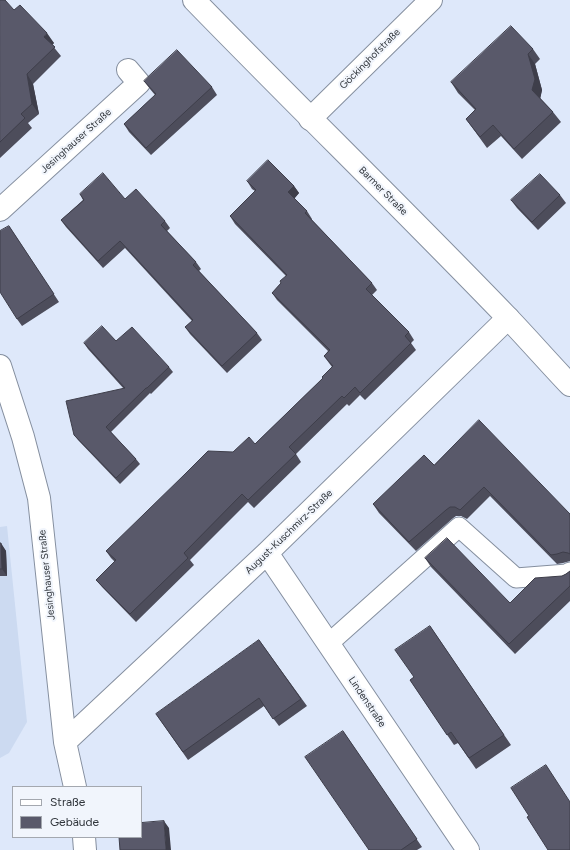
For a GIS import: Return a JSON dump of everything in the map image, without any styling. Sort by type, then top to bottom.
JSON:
[{"type":"street","name":"Barmer Straße","points":[[194,0],[508,318],[570,385]]},
{"type":"street","name":"Göckinghofstraße","points":[[310,119],[431,0]]},
{"type":"street","name":"Jesinghauser Straße","points":[[0,210],[139,83],[128,70]]},
{"type":"street","name":"August-Kuschmirz-Straße","points":[[65,742],[267,553],[508,318]]},
{"type":"street","name":"Jesinghauser Straße","points":[[0,366],[24,437],[39,498],[65,742],[75,786]]},
{"type":"street","name":"Lindenstraße","points":[[267,553],[468,850]]},
{"type":"street","points":[[84,838],[85,850]]},
{"type":"lane","points":[[328,644],[459,527],[516,578],[568,574],[570,572]]},
{"type":"shaded area","points":[[7,526],[27,722],[9,753],[0,758],[0,527]]},
{"type":"building","points":[[0,0],[5,0],[14,10],[20,5],[47,33],[44,37],[55,47],[27,74],[32,104],[21,114],[25,118],[0,142]]},
{"type":"building","points":[[511,26],[533,49],[528,54],[535,79],[532,90],[553,112],[514,149],[493,125],[480,137],[466,119],[476,109],[451,82]]},
{"type":"building","points":[[177,50],[212,87],[146,148],[124,124],[156,94],[144,81]]},
{"type":"building","points":[[268,160],[294,186],[288,192],[307,211],[305,213],[372,283],[366,289],[409,332],[405,336],[411,343],[360,393],[355,387],[344,398],[342,396],[289,447],[296,454],[248,500],[242,494],[184,553],[188,558],[130,614],[96,580],[116,560],[106,551],[208,451],[233,452],[249,437],[255,444],[323,378],[322,377],[333,366],[324,356],[330,350],[272,293],[281,283],[280,281],[287,275],[230,216],[256,190],[247,181]]},
{"type":"building","points":[[103,173],[125,199],[136,189],[165,221],[161,225],[196,262],[193,265],[257,333],[222,366],[185,327],[193,320],[120,241],[98,261],[61,220],[84,200],[80,194]]},
{"type":"building","points":[[540,174],[560,195],[532,222],[511,200]]},
{"type":"building","points":[[9,226],[54,294],[17,319],[0,292],[0,231]]},
{"type":"building","points":[[102,326],[116,341],[132,327],[169,367],[106,427],[136,459],[116,478],[74,435],[66,401],[125,388],[84,343]]},
{"type":"building","points":[[479,420],[570,514],[570,554],[563,552],[551,555],[484,487],[460,510],[455,507],[450,507],[409,542],[373,504],[424,455],[434,465]]},
{"type":"building","points":[[447,538],[510,603],[535,578],[562,576],[570,571],[570,586],[509,644],[425,558]]},
{"type":"building","points":[[1,543],[2,569],[0,569]]},
{"type":"building","points":[[430,626],[504,735],[469,758],[451,732],[447,735],[410,680],[414,677],[395,650]]},
{"type":"building","points":[[259,640],[301,699],[273,719],[259,698],[183,752],[156,714]]},
{"type":"building","points":[[343,731],[417,839],[401,850],[369,850],[305,757]]},
{"type":"building","points":[[546,765],[570,802],[570,850],[548,850],[511,788]]},
{"type":"building","points":[[164,821],[166,850],[120,850],[119,838],[142,838],[142,823]]}]
